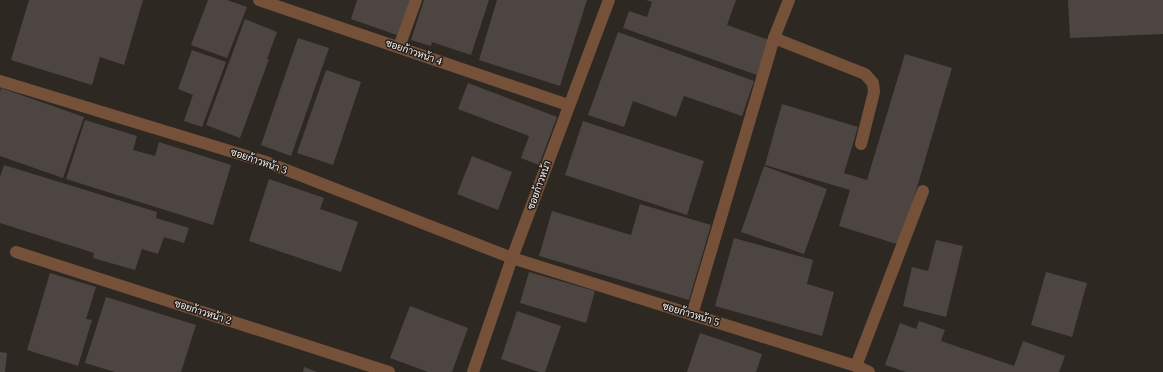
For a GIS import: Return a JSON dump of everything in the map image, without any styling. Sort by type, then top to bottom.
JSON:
[{"type":"street","name":"ซอยก้าวหน้า 4","points":[[259,0],[568,105]]},
{"type":"street","points":[[399,47],[416,0]]},
{"type":"street","name":"ซอยก้าวหน้า","points":[[473,372],[512,258],[568,105],[609,0]]},
{"type":"street","points":[[692,315],[774,38],[789,0]]},
{"type":"street","points":[[774,38],[865,74],[873,83],[874,92],[861,144]]},
{"type":"street","name":"ซอยก้าวหน้า 3","points":[[0,81],[266,162],[512,258]]},
{"type":"street","points":[[856,366],[923,191]]},
{"type":"street","name":"ซอยก้าวหน้า 2","points":[[16,252],[389,372]]},
{"type":"street","name":"ซอยก้าวหน้า 5","points":[[512,258],[856,366],[869,372]]},
{"type":"building","points":[[29,0],[143,0],[124,65],[100,57],[92,85],[11,60]]},
{"type":"building","points":[[208,0],[227,0],[247,7],[227,58],[191,45]]},
{"type":"building","points":[[357,0],[410,0],[397,35],[351,19]]},
{"type":"building","points":[[424,0],[489,0],[471,55],[432,42],[431,46],[411,40]]},
{"type":"building","points":[[497,0],[587,0],[560,86],[479,60]]},
{"type":"building","points":[[646,0],[736,0],[727,25],[769,40],[757,75],[623,28],[629,11],[647,17],[652,2]]},
{"type":"building","points":[[1068,0],[1163,0],[1163,34],[1070,38]]},
{"type":"building","points":[[245,19],[277,32],[267,59],[269,59],[240,138],[206,125]]},
{"type":"building","points":[[618,32],[754,81],[742,116],[684,96],[676,117],[633,101],[624,127],[588,115]]},
{"type":"building","points":[[298,38],[329,48],[291,156],[261,145]]},
{"type":"building","points":[[192,50],[226,62],[202,127],[184,121],[193,95],[178,89]]},
{"type":"building","points":[[905,54],[952,68],[900,245],[839,226],[850,190],[765,165],[782,104],[858,127],[844,173],[867,180]]},
{"type":"building","points":[[326,70],[361,82],[333,165],[297,153]]},
{"type":"building","points":[[468,83],[557,117],[539,165],[521,158],[529,136],[458,109]]},
{"type":"building","points":[[1,88],[84,117],[63,178],[0,156]]},
{"type":"building","points":[[85,120],[137,136],[133,150],[155,156],[159,142],[231,165],[213,225],[66,179]]},
{"type":"building","points":[[583,121],[704,161],[687,215],[565,175]]},
{"type":"building","points":[[472,156],[512,172],[498,210],[457,194]]},
{"type":"building","points":[[4,165],[157,212],[156,218],[189,228],[184,243],[164,237],[158,254],[142,249],[135,270],[93,258],[94,253],[0,223],[0,177]]},
{"type":"building","points":[[764,166],[827,189],[804,254],[741,232]]},
{"type":"building","points":[[269,179],[324,198],[320,209],[358,222],[341,272],[249,241]]},
{"type":"building","points":[[640,204],[711,225],[689,300],[539,256],[552,211],[631,235]]},
{"type":"building","points":[[734,238],[813,260],[807,284],[834,292],[822,336],[715,306]]},
{"type":"building","points":[[936,240],[963,246],[946,317],[903,306],[912,267],[928,271]]},
{"type":"building","points":[[529,272],[595,291],[586,323],[520,303]]},
{"type":"building","points":[[1046,272],[1087,283],[1072,337],[1031,325]]},
{"type":"building","points":[[50,273],[96,287],[86,319],[92,320],[78,366],[27,350]]},
{"type":"building","points":[[106,297],[196,325],[181,372],[115,372],[85,363]]},
{"type":"building","points":[[410,306],[468,328],[452,372],[428,372],[390,358]]},
{"type":"building","points":[[517,311],[561,326],[545,372],[539,372],[501,359]]},
{"type":"building","points":[[919,321],[945,330],[941,341],[1014,366],[1023,341],[1065,356],[1059,372],[906,372],[885,365],[900,323],[916,329]]},
{"type":"building","points":[[700,333],[762,354],[756,372],[687,372]]},
{"type":"building","points":[[0,352],[7,353],[5,372],[0,372]]},
{"type":"building","points":[[304,367],[317,372],[303,372]]}]
